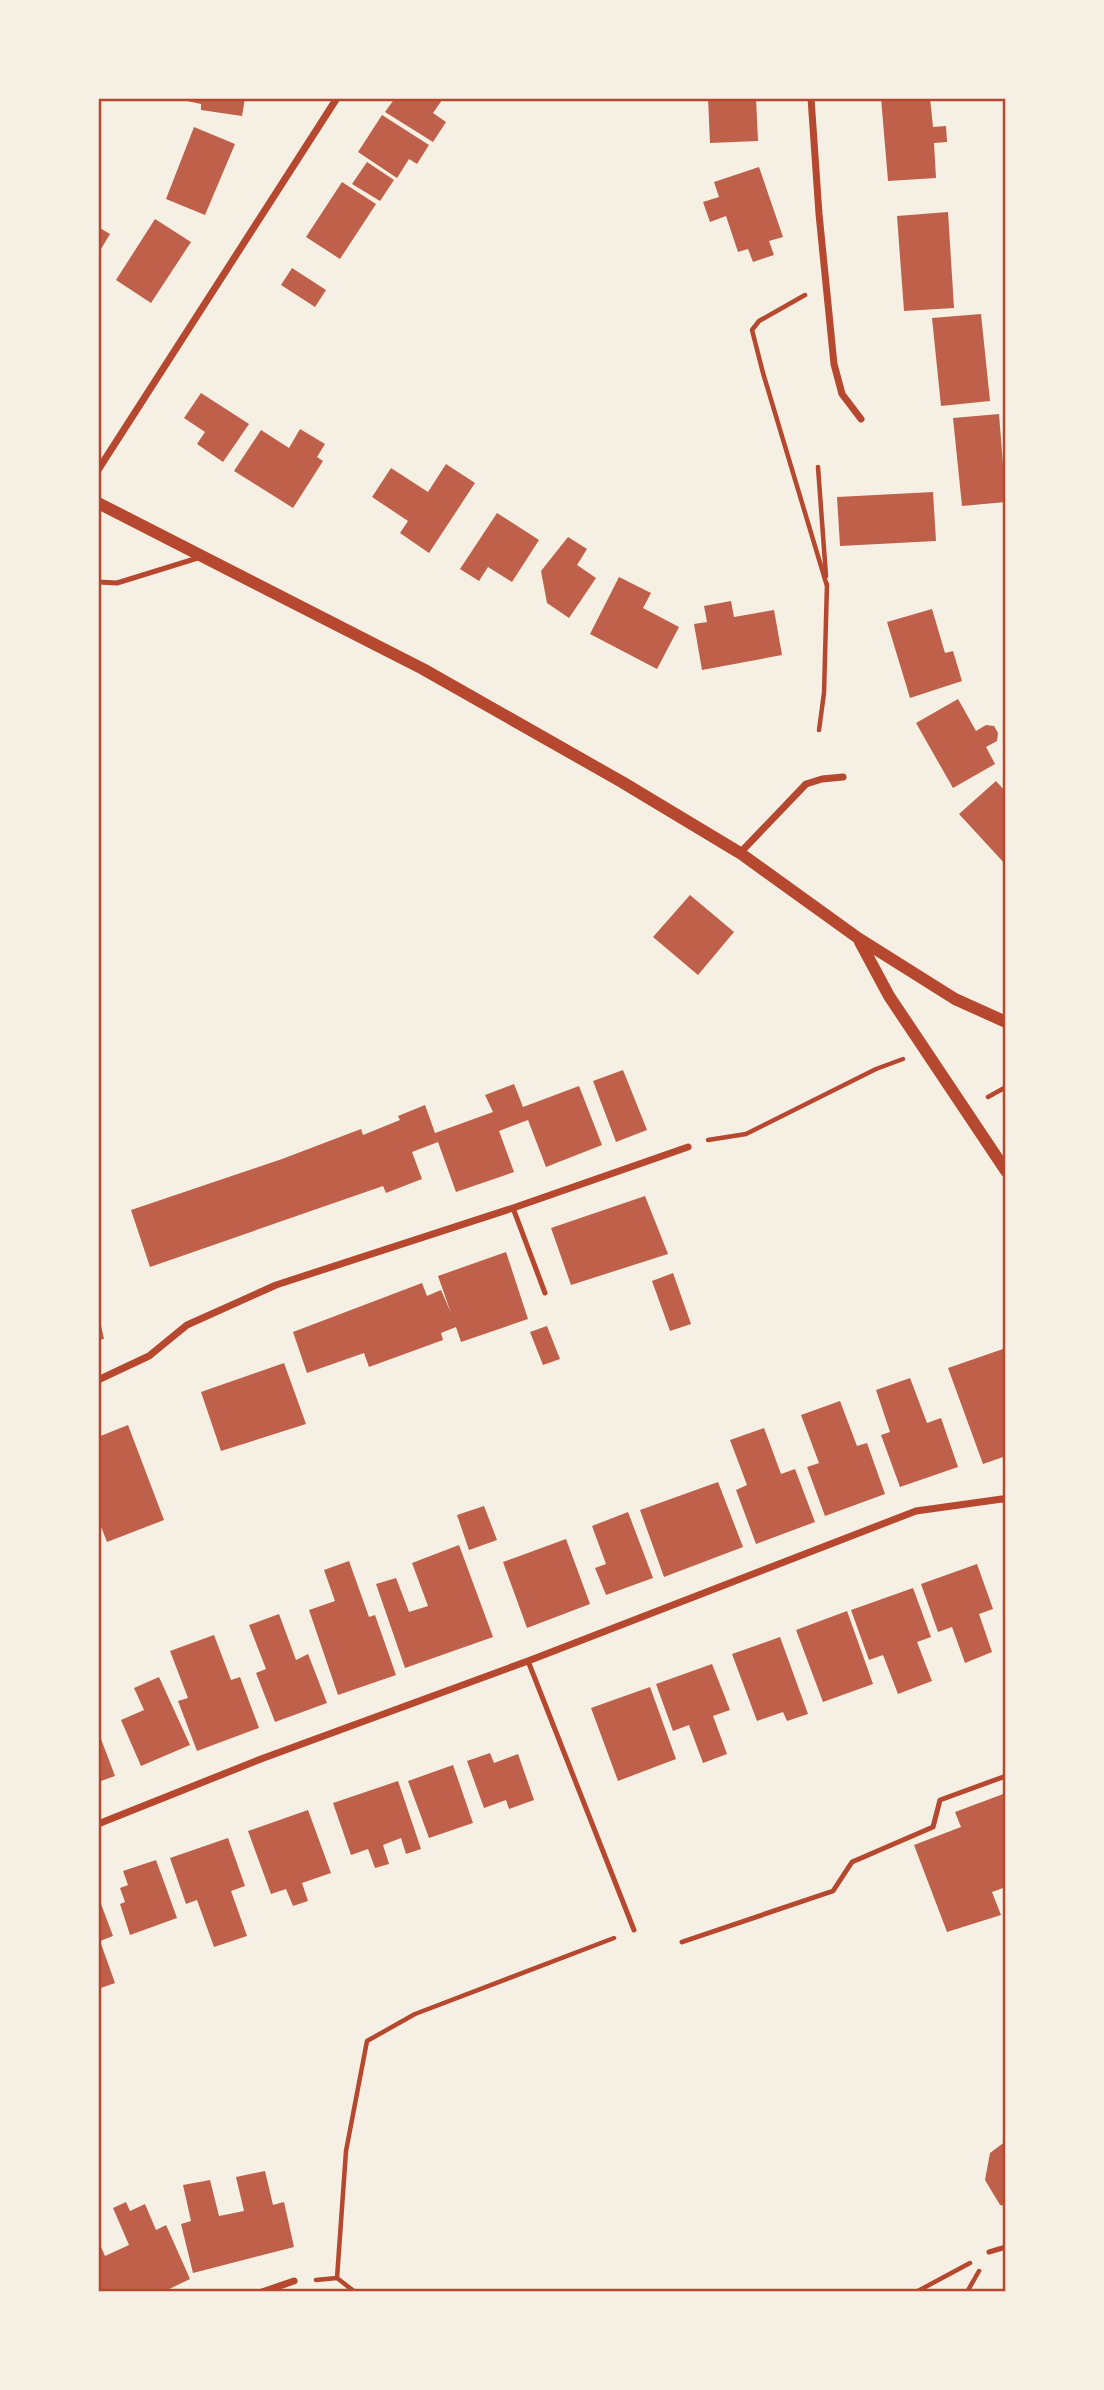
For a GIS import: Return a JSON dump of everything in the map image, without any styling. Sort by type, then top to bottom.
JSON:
[{"type":"street","points":[[98,470],[337,98]]},
{"type":"street","points":[[811,98],[818,214],[834,364],[842,394],[861,419]]},
{"type":"street","points":[[98,503],[423,669],[622,782],[740,853],[858,939],[955,999],[1006,1022]]},
{"type":"street","points":[[740,853],[806,784],[821,779],[843,777]]},
{"type":"street","points":[[858,939],[889,996],[1006,1171]]},
{"type":"street","points":[[98,1380],[149,1356],[187,1325],[276,1285],[513,1208],[688,1147]]},
{"type":"street","points":[[98,1824],[261,1759],[528,1661],[916,1511],[1006,1500]]},
{"type":"street","points":[[262,2292],[294,2281]]},
{"type":"lane","points":[[98,582],[117,583],[204,556]]},
{"type":"lane","points":[[513,1208],[545,1293]]},
{"type":"lane","points":[[528,1661],[634,1930]]},
{"type":"lane","points":[[682,1942],[832,1891],[852,1861],[933,1827],[940,1800],[1006,1776]]},
{"type":"lane","points":[[989,2252],[1006,2247]]},
{"type":"path","points":[[806,295],[759,321],[752,330],[827,586]]},
{"type":"path","points":[[818,467],[827,586],[824,693],[819,730]]},
{"type":"path","points":[[688,1147],[716,1137],[746,1134],[876,1069]]},
{"type":"path","points":[[355,2292],[337,2278],[346,2151],[367,2041],[415,2014],[634,1930]]},
{"type":"path","points":[[916,2292],[989,2252]]},
{"type":"building","points":[[173,98],[245,98],[242,116],[201,110],[201,104]]},
{"type":"building","points":[[395,98],[442,100],[433,113],[446,122],[433,142],[385,112]]},
{"type":"building","points":[[708,98],[756,98],[758,141],[710,143]]},
{"type":"building","points":[[881,98],[930,98],[933,127],[946,126],[947,142],[934,143],[936,178],[888,181]]},
{"type":"building","points":[[382,115],[429,145],[417,164],[409,159],[397,178],[358,152]]},
{"type":"building","points":[[194,127],[235,144],[205,215],[166,199]]},
{"type":"building","points":[[367,162],[394,180],[380,201],[352,184]]},
{"type":"building","points":[[759,167],[783,237],[769,241],[774,255],[753,262],[748,249],[738,252],[726,216],[710,222],[703,202],[719,197],[714,182]]},
{"type":"building","points":[[342,182],[376,204],[340,259],[306,237]]},
{"type":"building","points":[[948,212],[954,308],[904,311],[897,216]]},
{"type":"building","points":[[155,219],[191,242],[151,303],[116,280]]},
{"type":"building","points":[[98,227],[110,234],[98,254]]},
{"type":"building","points":[[292,268],[326,290],[315,307],[281,285]]},
{"type":"building","points":[[981,314],[990,401],[941,406],[932,318]]},
{"type":"building","points":[[201,393],[249,424],[223,462],[197,444],[205,432],[184,418]]},
{"type":"building","points":[[999,414],[1006,502],[962,506],[953,418]]},
{"type":"building","points":[[300,429],[325,444],[317,457],[323,461],[293,508],[234,471],[261,430],[289,448]]},
{"type":"building","points":[[446,464],[475,483],[429,553],[400,533],[408,521],[372,497],[391,468],[428,492]]},
{"type":"building","points":[[933,492],[936,541],[840,546],[837,497]]},
{"type":"building","points":[[497,513],[539,540],[512,582],[488,567],[479,581],[460,569]]},
{"type":"building","points":[[568,537],[587,549],[577,565],[596,578],[569,618],[547,603],[541,571]]},
{"type":"building","points":[[619,577],[651,593],[643,608],[679,627],[657,669],[590,634]]},
{"type":"building","points":[[731,601],[734,617],[774,610],[782,655],[702,670],[694,624],[707,622],[704,606]]},
{"type":"building","points":[[932,609],[945,653],[953,651],[962,681],[910,698],[887,622]]},
{"type":"building","points":[[958,699],[976,731],[986,725],[994,726],[998,733],[997,741],[986,747],[995,764],[953,788],[916,723]]},
{"type":"building","points":[[996,781],[1006,792],[1006,865],[959,814]]},
{"type":"building","points":[[690,895],[734,932],[698,975],[653,937]]},
{"type":"building","points":[[623,1070],[647,1130],[616,1142],[593,1081]]},
{"type":"building","points":[[514,1084],[523,1107],[579,1086],[602,1145],[546,1167],[528,1120],[499,1131],[514,1172],[456,1192],[438,1142],[412,1152],[422,1179],[386,1193],[383,1186],[150,1267],[131,1210],[361,1129],[363,1135],[400,1120],[398,1116],[425,1105],[435,1133],[493,1112],[485,1095]]},
{"type":"building","points":[[645,1196],[668,1254],[571,1285],[551,1228]]},
{"type":"building","points":[[506,1252],[528,1319],[461,1342],[456,1327],[441,1333],[443,1340],[369,1367],[364,1353],[307,1373],[293,1332],[422,1283],[427,1296],[441,1290],[451,1313],[438,1276]]},
{"type":"building","points":[[673,1273],[691,1324],[670,1331],[652,1281]]},
{"type":"building","points":[[98,1317],[104,1339],[98,1340]]},
{"type":"building","points":[[547,1326],[560,1359],[543,1365],[530,1332]]},
{"type":"building","points":[[1003,1349],[1006,1358],[1006,1456],[983,1464],[948,1368]]},
{"type":"building","points":[[284,1363],[306,1424],[221,1451],[201,1392]]},
{"type":"building","points":[[910,1378],[927,1423],[941,1418],[958,1467],[900,1487],[881,1435],[890,1432],[876,1390]]},
{"type":"building","points":[[840,1401],[857,1446],[867,1443],[885,1494],[825,1516],[807,1467],[819,1463],[801,1415]]},
{"type":"building","points":[[128,1425],[164,1520],[107,1542],[98,1519],[98,1437]]},
{"type":"building","points":[[764,1428],[781,1474],[795,1469],[815,1522],[756,1544],[736,1490],[747,1485],[730,1440]]},
{"type":"building","points":[[718,1482],[743,1547],[664,1577],[640,1510]]},
{"type":"building","points":[[484,1506],[497,1540],[469,1550],[457,1515]]},
{"type":"building","points":[[628,1512],[653,1578],[606,1595],[595,1568],[606,1564],[592,1526]]},
{"type":"building","points":[[566,1539],[590,1604],[527,1628],[503,1562]]},
{"type":"building","points":[[459,1545],[493,1637],[405,1668],[376,1584],[396,1578],[409,1612],[428,1606],[412,1563]]},
{"type":"building","points":[[349,1561],[369,1617],[375,1615],[396,1675],[338,1695],[309,1610],[335,1601],[324,1570]]},
{"type":"building","points":[[977,1564],[993,1609],[979,1614],[992,1652],[965,1663],[952,1627],[938,1632],[921,1584]]},
{"type":"building","points":[[913,1588],[931,1637],[917,1642],[932,1681],[898,1694],[883,1655],[869,1660],[851,1610]]},
{"type":"building","points":[[847,1611],[873,1684],[823,1702],[796,1630]]},
{"type":"building","points":[[279,1614],[296,1660],[308,1654],[327,1703],[275,1722],[256,1673],[266,1669],[249,1625]]},
{"type":"building","points":[[214,1635],[231,1680],[240,1677],[259,1728],[197,1751],[178,1701],[188,1698],[170,1651]]},
{"type":"building","points":[[780,1637],[808,1714],[787,1721],[783,1712],[757,1721],[732,1654]]},
{"type":"building","points":[[712,1664],[730,1710],[713,1716],[727,1754],[703,1763],[689,1725],[673,1731],[656,1684]]},
{"type":"building","points":[[159,1677],[190,1745],[141,1766],[121,1720],[144,1710],[134,1688]]},
{"type":"building","points":[[650,1687],[676,1759],[618,1781],[591,1708]]},
{"type":"building","points":[[98,1731],[115,1776],[98,1782]]},
{"type":"building","points":[[490,1753],[494,1763],[518,1754],[534,1800],[509,1809],[506,1800],[484,1808],[467,1761]]},
{"type":"building","points":[[453,1765],[473,1823],[429,1838],[408,1781]]},
{"type":"building","points":[[398,1781],[421,1849],[406,1854],[401,1838],[383,1845],[389,1864],[375,1868],[368,1849],[351,1855],[333,1803]]},
{"type":"building","points":[[1006,1793],[1006,1887],[992,1892],[1001,1915],[947,1932],[914,1845],[961,1827],[955,1812]]},
{"type":"building","points":[[308,1810],[331,1873],[302,1883],[308,1901],[293,1906],[286,1889],[271,1894],[248,1831]]},
{"type":"building","points":[[228,1838],[245,1886],[231,1891],[247,1936],[214,1947],[197,1900],[186,1904],[170,1858]]},
{"type":"building","points":[[156,1860],[177,1918],[130,1935],[120,1904],[125,1902],[120,1888],[128,1885],[123,1871]]},
{"type":"building","points":[[98,1896],[113,1936],[100,1941],[115,1983],[98,1989]]},
{"type":"building","points":[[1006,2141],[1006,2206],[1000,2205],[985,2180],[990,2153]]},
{"type":"building","points":[[265,2171],[273,2205],[284,2202],[294,2247],[193,2273],[181,2224],[191,2221],[183,2185],[210,2180],[219,2216],[244,2211],[236,2177]]},
{"type":"building","points":[[126,2202],[130,2211],[145,2204],[156,2230],[166,2225],[190,2279],[163,2292],[98,2292],[98,2240],[105,2256],[129,2245],[113,2208]]}]
